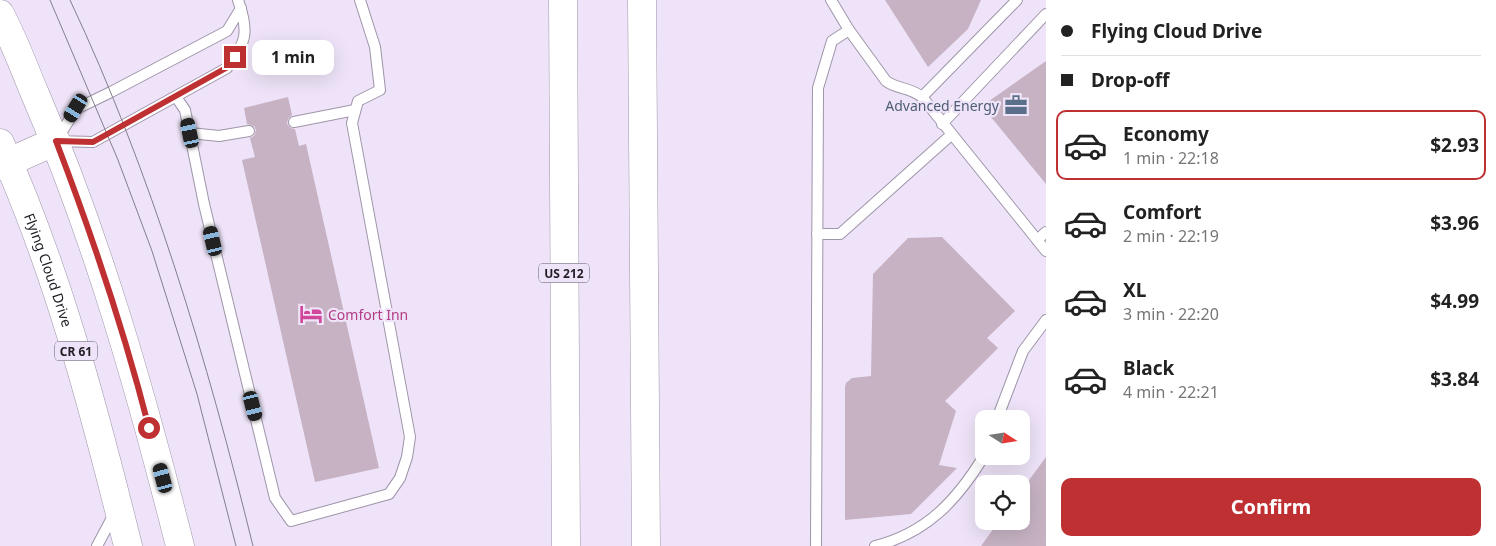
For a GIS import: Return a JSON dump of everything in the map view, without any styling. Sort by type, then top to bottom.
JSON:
[{"type":"main road","name":"US 212","points":[[563,0],[566,546]]},
{"type":"main road","points":[[642,0],[646,546]]},
{"type":"main road","points":[[643,214],[659,0]]},
{"type":"main road","points":[[0,14],[56,141],[106,278],[137,381],[180,546]]},
{"type":"main road","points":[[3,157],[56,141]]},
{"type":"main road","name":"Flying Cloud Drive","points":[[3,157],[38,234],[73,342],[106,456],[128,546]]},
{"type":"lane","points":[[176,97],[185,110],[204,204],[275,498],[291,521],[389,494],[400,478],[407,458],[410,437],[352,123],[358,101],[380,90],[376,47],[360,0]]},
{"type":"lane","points":[[831,0],[849,30],[886,81],[910,90],[922,97],[1046,251]]},
{"type":"lane","points":[[922,97],[1017,0]]},
{"type":"lane","points":[[240,4],[246,26],[242,43],[235,57],[226,68],[93,142],[56,141],[76,108],[111,92],[227,30],[240,4]]},
{"type":"lane","points":[[942,124],[1046,14]]},
{"type":"lane","points":[[816,546],[818,88],[832,41],[849,30]]},
{"type":"lane","points":[[294,122],[355,110]]},
{"type":"lane","points":[[190,133],[219,136],[249,131]]},
{"type":"lane","points":[[817,234],[840,234],[951,135]]},
{"type":"lane","points":[[1037,240],[1046,232]]},
{"type":"lane","points":[[1000,410],[1023,351],[1046,320]]},
{"type":"lane","points":[[875,546],[908,534],[936,516],[949,505],[978,465]]},
{"type":"lane","points":[[97,546],[118,506]]},
{"type":"building","points":[[885,0],[981,0],[968,29],[928,67]]},
{"type":"building","name":"Advanced Energy","points":[[1046,61],[1046,184],[982,106]]},
{"type":"building","name":"Comfort Inn","points":[[288,97],[292,115],[288,119],[287,124],[295,129],[299,146],[306,144],[379,468],[315,482],[242,160],[255,157],[250,138],[254,136],[256,130],[254,126],[247,124],[244,108]]},
{"type":"building","points":[[942,237],[1015,311],[987,338],[998,348],[945,401],[956,411],[939,465],[957,468],[911,514],[845,520],[845,387],[846,383],[852,378],[871,376],[873,274],[908,238]]},
{"type":"building","points":[[1046,457],[1046,546],[981,546],[993,530],[1030,530],[1030,479]]},
{"type":"tram line","points":[[50,0],[118,160],[152,251],[197,394],[236,546]]},
{"type":"tram line","points":[[70,0],[127,132],[175,268],[217,406],[253,546]]},
{"type":"place","name":"Advanced Energy","points":[[1016,105]]},
{"type":"place","name":"Comfort Inn","points":[[311,314]]},
{"type":"route","points":[[149,428],[106,278],[56,141],[93,142],[125,126],[226,68],[235,57]]}]
